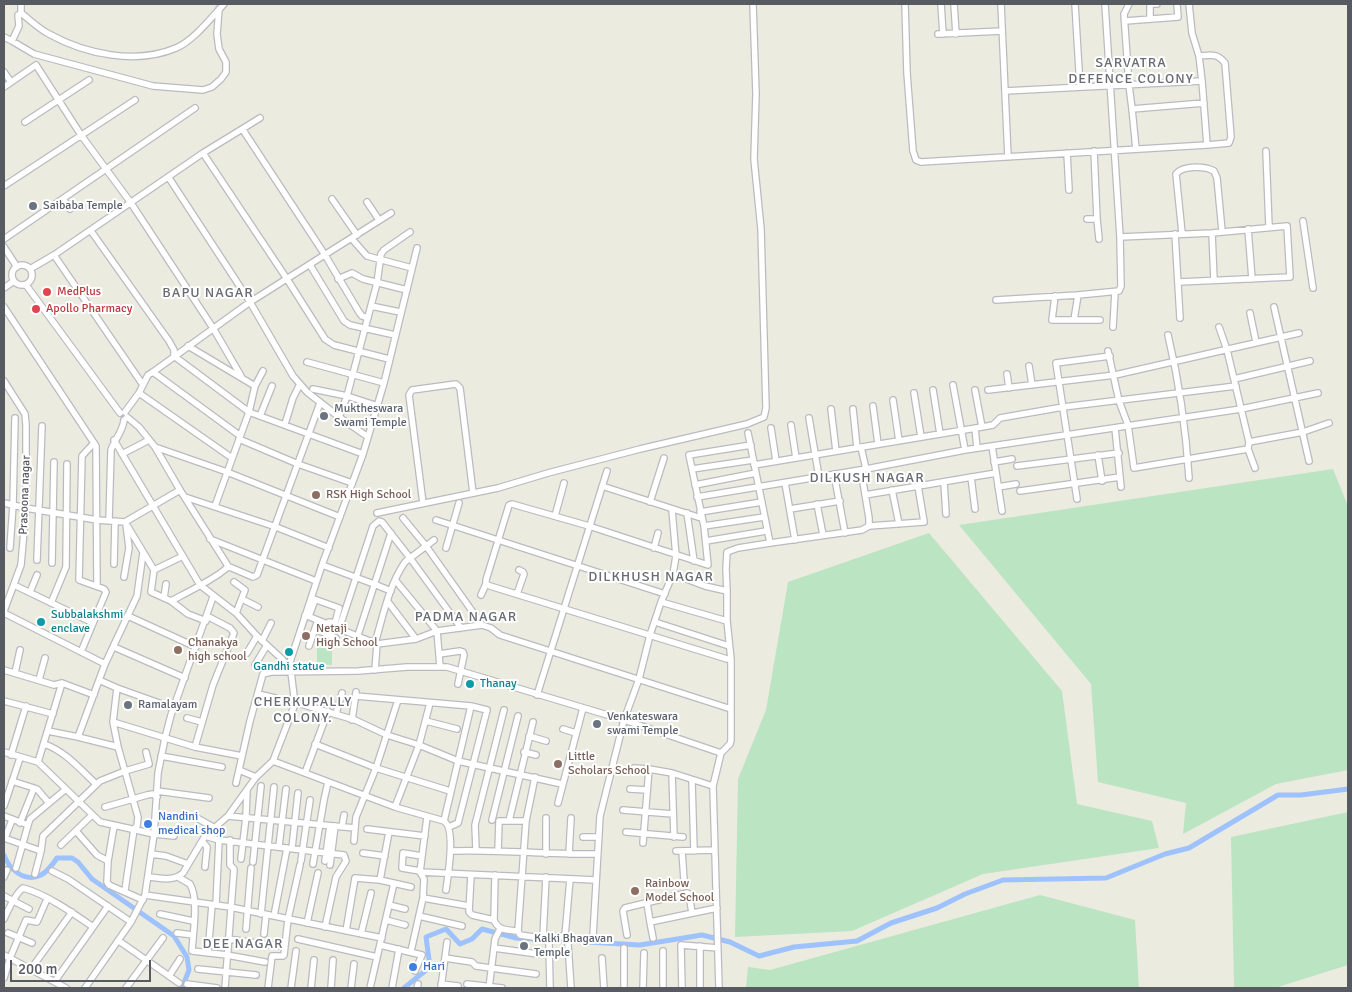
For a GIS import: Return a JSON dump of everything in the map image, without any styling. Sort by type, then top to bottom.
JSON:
[{"type":"street","points":[[12,41],[19,26],[18,15],[21,13],[21,4]]},
{"type":"street","points":[[377,514],[498,488],[548,473],[748,424],[764,418],[766,408],[761,229],[754,160],[756,94],[753,4]]},
{"type":"street","points":[[904,4],[913,151],[916,160],[924,162],[1207,146],[1229,143],[1231,140],[1225,63],[1220,57],[1213,55],[1199,56]]},
{"type":"street","points":[[941,4],[941,34],[1002,31]]},
{"type":"street","points":[[954,4],[956,34]]},
{"type":"street","points":[[1001,4],[1008,157]]},
{"type":"street","points":[[1075,4],[1080,87]]},
{"type":"street","points":[[996,300],[1115,292],[1119,291],[1121,286],[1120,237],[1105,4]]},
{"type":"street","points":[[1129,4],[1124,14],[1136,149]]},
{"type":"street","points":[[1150,19],[1150,4],[1157,4]]},
{"type":"street","points":[[1125,21],[1178,17],[1177,4]]},
{"type":"street","points":[[1189,4],[1192,33],[1199,56],[1207,146]]},
{"type":"street","points":[[21,13],[48,34],[100,54],[123,57],[149,56],[176,48],[202,28],[222,6]]},
{"type":"street","points":[[4,37],[34,54],[153,86],[203,90],[212,87],[226,72],[226,62],[219,49],[217,34],[222,6]]},
{"type":"street","points":[[4,87],[36,65],[80,135],[131,203],[213,328],[241,376]]},
{"type":"street","points":[[4,72],[11,82]]},
{"type":"street","points":[[25,122],[89,80]]},
{"type":"street","points":[[1005,91],[1202,81]]},
{"type":"street","points":[[4,186],[135,100]]},
{"type":"street","points":[[1132,109],[1204,102]]},
{"type":"street","points":[[4,239],[195,108]]},
{"type":"street","points":[[30,269],[54,256],[203,154],[260,118]]},
{"type":"street","points":[[243,130],[325,255],[359,312],[362,316],[368,318]]},
{"type":"street","points":[[1266,151],[1269,227]]},
{"type":"street","points":[[1094,152],[1099,239]]},
{"type":"street","points":[[1067,153],[1069,190]]},
{"type":"street","points":[[203,154],[325,339],[334,345],[389,359]]},
{"type":"street","points":[[1182,233],[1176,174],[1184,169],[1204,168],[1214,171],[1217,178],[1222,231]]},
{"type":"street","points":[[169,178],[250,302],[283,361],[300,384],[320,403],[368,437]]},
{"type":"street","points":[[63,199],[70,208]]},
{"type":"street","points":[[332,199],[364,254],[412,268]]},
{"type":"street","points":[[366,202],[379,220]]},
{"type":"street","points":[[114,564],[111,450],[114,440],[122,429],[124,415],[139,393],[148,375],[250,302],[391,213]]},
{"type":"street","points":[[1087,219],[1097,219]]},
{"type":"street","points":[[1303,221],[1313,288]]},
{"type":"street","points":[[1120,237],[1212,233],[1287,226],[1290,277],[1179,282]]},
{"type":"street","points":[[1248,230],[1252,279]]},
{"type":"street","points":[[91,231],[170,341],[174,350],[174,356]]},
{"type":"street","points":[[339,417],[347,396],[368,318],[377,283],[380,260],[384,250],[410,232]]},
{"type":"street","points":[[1212,233],[1214,280]]},
{"type":"street","points":[[1175,234],[1180,318]]},
{"type":"street","points":[[4,247],[17,267]]},
{"type":"street","points":[[289,670],[306,615],[313,599],[316,581],[363,454],[378,406],[417,248]]},
{"type":"street","points":[[54,256],[143,385]]},
{"type":"street","points":[[14,282],[12,273],[17,267],[24,265],[30,269],[32,277],[26,285]]},
{"type":"street","points":[[310,265],[344,321],[350,325],[395,335]]},
{"type":"street","points":[[338,279],[352,273],[358,278],[406,290]]},
{"type":"street","points":[[14,282],[26,285],[124,415],[139,427],[155,447],[228,567],[256,576],[276,527],[320,403]]},
{"type":"street","points":[[4,288],[14,282]]},
{"type":"street","points":[[1113,327],[1115,292]]},
{"type":"street","points":[[1074,320],[1078,295]]},
{"type":"street","points":[[1055,296],[1052,320],[1100,320]]},
{"type":"street","points":[[371,306],[400,312]]},
{"type":"street","points":[[1274,307],[1310,461]]},
{"type":"street","points":[[4,308],[96,446],[97,586]]},
{"type":"street","points":[[1250,313],[1256,342]]},
{"type":"street","points":[[1219,327],[1236,386],[1249,442],[1248,449],[1255,468]]},
{"type":"street","points":[[988,390],[1114,375],[1299,333]]},
{"type":"street","points":[[1168,336],[1183,418],[1189,478]]},
{"type":"street","points":[[188,346],[255,386]]},
{"type":"street","points":[[1077,499],[1056,364],[1109,353],[1119,400],[1128,426],[1134,468],[1248,449]]},
{"type":"street","points":[[174,356],[248,412],[363,454]]},
{"type":"street","points":[[1234,378],[1310,361]]},
{"type":"street","points":[[307,362],[384,383]]},
{"type":"street","points":[[1029,366],[1032,385]]},
{"type":"street","points":[[215,506],[248,412],[255,386],[263,371]]},
{"type":"street","points":[[153,372],[239,437],[298,464],[352,483]]},
{"type":"street","points":[[1007,374],[1010,388]]},
{"type":"street","name":"Prasoona nagar","points":[[4,381],[26,417],[26,508],[22,565],[4,612]]},
{"type":"street","points":[[285,424],[293,398],[300,384]]},
{"type":"street","points":[[423,503],[409,395],[412,390],[456,384],[460,388],[473,493]]},
{"type":"street","points":[[953,385],[965,450]]},
{"type":"street","points":[[260,416],[272,386]]},
{"type":"street","points":[[692,469],[776,461],[859,448],[982,427],[993,424],[1000,418],[1063,407],[1236,386]]},
{"type":"street","points":[[313,389],[347,396],[378,406]]},
{"type":"street","points":[[933,390],[940,434]]},
{"type":"street","points":[[975,390],[982,427]]},
{"type":"street","points":[[139,393],[232,458]]},
{"type":"street","points":[[914,393],[921,437]]},
{"type":"street","points":[[697,497],[863,470],[977,448],[1241,409],[1318,394]]},
{"type":"street","points":[[892,400],[899,441]]},
{"type":"street","points":[[873,406],[878,444]]},
{"type":"street","points":[[831,409],[836,451]]},
{"type":"street","points":[[853,409],[863,470],[869,526]]},
{"type":"street","points":[[10,548],[14,505],[15,418]]},
{"type":"street","points":[[809,418],[819,477]]},
{"type":"street","points":[[791,424],[796,458]]},
{"type":"street","points":[[1249,442],[1303,432],[1329,424]]},
{"type":"street","points":[[38,560],[42,426]]},
{"type":"street","points":[[771,428],[776,461]]},
{"type":"street","points":[[975,428],[977,448]]},
{"type":"street","points":[[1115,428],[1121,487]]},
{"type":"street","points":[[748,432],[760,488],[766,531],[770,543]]},
{"type":"street","points":[[114,440],[200,586],[236,613],[283,660],[289,670],[294,702],[282,739],[272,761],[256,777],[228,816],[203,838],[178,877],[172,879],[148,877]]},
{"type":"street","points":[[122,454],[149,440]]},
{"type":"street","points":[[81,652],[106,594],[105,590],[79,580],[82,456],[93,444]]},
{"type":"street","points":[[481,595],[510,505],[589,526],[708,565],[704,526],[689,455],[751,445]]},
{"type":"street","points":[[992,446],[1002,511]]},
{"type":"street","points":[[155,447],[227,472],[340,517]]},
{"type":"street","points":[[1017,466],[1119,453]]},
{"type":"street","points":[[1098,455],[1102,481]]},
{"type":"street","points":[[650,502],[664,458]]},
{"type":"street","points":[[994,462],[1012,459]]},
{"type":"street","points":[[52,563],[54,462]]},
{"type":"street","points":[[52,603],[66,567],[67,464]]},
{"type":"street","points":[[537,695],[607,472]]},
{"type":"street","points":[[695,485],[756,473]]},
{"type":"street","points":[[865,495],[996,473]]},
{"type":"street","points":[[834,474],[845,533]]},
{"type":"street","points":[[971,477],[975,509]]},
{"type":"street","points":[[1020,491],[1120,478]]},
{"type":"street","points":[[944,482],[946,514]]},
{"type":"street","points":[[554,516],[564,483]]},
{"type":"street","points":[[785,483],[795,540]]},
{"type":"street","points":[[998,487],[1016,484]]},
{"type":"street","points":[[602,486],[672,510],[701,515],[762,502]]},
{"type":"street","points":[[719,988],[713,786],[721,753],[730,744],[731,740],[731,659],[727,621],[727,552],[738,548],[862,530],[869,526],[924,522],[918,486]]},
{"type":"street","points":[[4,503],[97,520],[126,522],[180,490]]},
{"type":"street","points":[[892,490],[899,524]]},
{"type":"street","points":[[185,497],[276,527],[329,548]]},
{"type":"street","points":[[790,509],[840,501]]},
{"type":"street","points":[[446,548],[459,503]]},
{"type":"street","points":[[817,504],[823,535]]},
{"type":"street","points":[[593,936],[600,816],[624,720],[639,679],[650,635],[661,602],[673,574],[676,556],[672,510]]},
{"type":"street","points":[[687,513],[694,561]]},
{"type":"street","points":[[403,518],[426,546],[482,625]]},
{"type":"street","points":[[704,526],[764,518]]},
{"type":"street","points":[[436,520],[665,594]]},
{"type":"street","points":[[126,522],[154,570],[150,591],[168,600],[188,614],[206,618],[230,628],[234,633],[212,685],[195,747]]},
{"type":"street","points":[[124,577],[129,548],[126,522]]},
{"type":"street","points":[[339,629],[373,526],[376,522],[382,522],[391,533],[461,628]]},
{"type":"street","points":[[706,541],[766,531]]},
{"type":"street","points":[[358,635],[391,533]]},
{"type":"street","points":[[654,548],[658,533]]},
{"type":"street","points":[[210,538],[316,581]]},
{"type":"street","points":[[374,670],[376,643],[391,591],[401,567],[434,540]]},
{"type":"street","points":[[78,737],[99,680],[137,596],[143,553]]},
{"type":"street","points":[[154,570],[183,556]]},
{"type":"street","points":[[322,565],[391,591]]},
{"type":"street","points":[[168,600],[200,586],[228,567]]},
{"type":"street","points":[[517,594],[524,574],[519,570]]},
{"type":"street","points":[[673,574],[705,586],[727,591]]},
{"type":"street","points":[[30,592],[37,575]]},
{"type":"street","points":[[396,581],[436,632],[440,668]]},
{"type":"street","points":[[234,582],[245,590],[236,613]]},
{"type":"street","points":[[166,584],[168,600]]},
{"type":"street","points":[[486,584],[731,659]]},
{"type":"street","points":[[14,585],[94,623]]},
{"type":"street","points":[[84,988],[119,941],[144,897],[154,834],[161,756],[165,738],[173,708],[213,597]]},
{"type":"street","points":[[242,599],[258,607]]},
{"type":"street","points":[[306,615],[335,623],[340,610],[338,607],[313,599]]},
{"type":"street","points":[[388,602],[416,640]]},
{"type":"street","points":[[661,602],[727,621]]},
{"type":"street","points":[[4,612],[106,664]]},
{"type":"street","points":[[306,615],[376,643],[416,640],[436,632],[482,625],[491,628],[500,635],[550,652],[731,709]]},
{"type":"street","points":[[128,616],[196,648]]},
{"type":"street","points":[[309,646],[318,620]]},
{"type":"street","points":[[655,622],[730,646]]},
{"type":"street","points":[[255,665],[262,641],[271,623]]},
{"type":"street","points":[[315,629],[336,638]]},
{"type":"street","points":[[247,653],[262,641]]},
{"type":"street","points":[[114,647],[185,678]]},
{"type":"street","points":[[15,672],[20,650]]},
{"type":"street","points":[[438,654],[463,652],[458,684]]},
{"type":"street","points":[[39,680],[45,658]]},
{"type":"street","points":[[236,783],[264,673],[289,670],[374,670],[407,667],[447,667],[624,720],[721,753]]},
{"type":"street","points":[[4,670],[54,685],[62,683],[94,695]]},
{"type":"street","points":[[99,680],[173,708]]},
{"type":"street","points":[[38,762],[62,683]]},
{"type":"street","points":[[117,688],[114,722],[118,748],[138,818],[138,826],[134,830],[125,890]]},
{"type":"street","points":[[336,714],[342,693]]},
{"type":"street","points":[[258,694],[275,698]]},
{"type":"street","points":[[352,720],[356,694],[398,700],[471,706],[487,710],[458,822],[449,826]]},
{"type":"street","points":[[354,841],[356,817],[376,768],[398,700]]},
{"type":"street","points":[[4,701],[53,714]]},
{"type":"street","points":[[294,702],[336,714],[458,761],[562,784]]},
{"type":"street","points":[[395,807],[419,745],[430,702]]},
{"type":"street","points":[[11,755],[26,706]]},
{"type":"street","points":[[444,821],[471,706]]},
{"type":"street","points":[[558,803],[583,708]]},
{"type":"street","points":[[476,850],[475,825],[504,710]]},
{"type":"street","points":[[305,773],[328,712]]},
{"type":"street","points":[[492,820],[518,716]]},
{"type":"street","points":[[187,718],[202,722]]},
{"type":"street","points":[[426,721],[457,729]]},
{"type":"street","points":[[114,722],[195,747],[242,756]]},
{"type":"street","points":[[508,821],[533,722]]},
{"type":"street","points":[[563,729],[576,733]]},
{"type":"street","points":[[48,731],[118,748]]},
{"type":"street","points":[[529,736],[546,741]]},
{"type":"street","points":[[44,744],[52,746],[68,757],[96,784]]},
{"type":"street","points":[[315,744],[376,768],[450,792]]},
{"type":"street","points":[[4,752],[38,762],[100,822],[154,834],[174,836]]},
{"type":"street","points":[[35,874],[43,836],[100,781],[149,764],[146,752]]},
{"type":"street","points":[[524,752],[536,756]]},
{"type":"street","points":[[161,756],[222,767]]},
{"type":"street","points":[[4,806],[20,758]]},
{"type":"street","points":[[272,761],[395,807],[444,821],[449,826],[450,851],[446,890]]},
{"type":"street","points":[[634,768],[672,773],[713,786]]},
{"type":"street","points":[[642,843],[649,769]]},
{"type":"street","points":[[239,770],[256,777]]},
{"type":"street","points":[[672,773],[674,837]]},
{"type":"street","points":[[535,777],[526,821],[518,931],[520,936],[544,937],[566,935],[570,880]]},
{"type":"street","points":[[692,780],[694,850]]},
{"type":"street","points":[[12,781],[34,788],[42,793],[49,803]]},
{"type":"street","points":[[313,864],[328,782]]},
{"type":"street","points":[[246,929],[261,786]]},
{"type":"street","points":[[264,934],[263,914],[274,787]]},
{"type":"street","points":[[20,823],[34,788]]},
{"type":"street","points":[[16,868],[30,819],[66,789]]},
{"type":"street","points":[[279,846],[286,789]]},
{"type":"street","points":[[630,789],[647,790]]},
{"type":"street","points":[[241,859],[247,790]]},
{"type":"street","points":[[274,916],[289,848],[298,793]]},
{"type":"street","points":[[105,807],[153,794],[208,798]]},
{"type":"street","points":[[268,988],[272,956],[283,956],[288,919],[301,863],[310,800]]},
{"type":"street","points":[[623,810],[673,814]]},
{"type":"street","points":[[61,845],[92,815]]},
{"type":"street","points":[[327,863],[336,826],[344,815]]},
{"type":"street","points":[[4,816],[28,825]]},
{"type":"street","points":[[228,816],[355,828]]},
{"type":"street","points":[[411,951],[423,898],[424,879],[420,871],[427,817]]},
{"type":"street","points":[[197,818],[214,827]]},
{"type":"street","points":[[546,818],[546,854]]},
{"type":"street","points":[[569,854],[571,818]]},
{"type":"street","points":[[12,820],[4,838],[41,852]]},
{"type":"street","points":[[498,851],[499,821],[526,821]]},
{"type":"street","points":[[114,826],[108,861],[107,882],[109,884],[144,897],[214,905],[382,938]]},
{"type":"street","points":[[367,829],[425,836]]},
{"type":"street","points":[[76,831],[97,855],[108,861]]},
{"type":"street","points":[[380,880],[389,832]]},
{"type":"street","points":[[626,832],[683,838]]},
{"type":"street","points":[[583,837],[598,837]]},
{"type":"street","points":[[203,838],[344,855],[346,861],[336,876],[326,927]]},
{"type":"street","points":[[203,838],[207,847],[205,867]]},
{"type":"street","points":[[208,953],[219,840]]},
{"type":"street","points":[[225,988],[234,869],[230,865],[230,840]]},
{"type":"street","points":[[450,851],[476,850],[546,854],[597,854]]},
{"type":"street","points":[[684,880],[679,851],[714,850]]},
{"type":"street","points":[[363,853],[385,856]]},
{"type":"street","points":[[422,856],[403,853],[402,868],[448,874],[596,880]]},
{"type":"street","points":[[151,854],[166,856],[188,864]]},
{"type":"street","points":[[4,877],[7,870]]},
{"type":"street","points":[[52,871],[68,879],[131,922]]},
{"type":"street","points":[[307,923],[318,873]]},
{"type":"street","points":[[471,875],[469,912],[472,915],[494,920]]},
{"type":"street","points":[[495,875],[494,920],[500,929],[518,931]]},
{"type":"street","points":[[178,877],[191,885],[194,902],[192,951],[265,962]]},
{"type":"street","points":[[544,937],[546,877]]},
{"type":"street","points":[[346,931],[355,878],[380,880],[411,887]]},
{"type":"street","points":[[370,988],[394,883]]},
{"type":"street","points":[[4,919],[12,901],[16,899],[20,889],[23,888],[72,912],[93,927]]},
{"type":"street","points":[[362,934],[371,893]]},
{"type":"street","points":[[626,935],[624,909],[687,893],[689,894],[692,913]]},
{"type":"street","points":[[4,896],[30,909]]},
{"type":"street","points":[[423,898],[469,906]]},
{"type":"street","points":[[4,978],[7,956],[19,938],[26,920],[37,922],[47,899]]},
{"type":"street","points":[[647,902],[653,938]]},
{"type":"street","points":[[389,905],[405,909]]},
{"type":"street","points":[[55,981],[108,906]]},
{"type":"street","points":[[650,922],[717,908]]},
{"type":"street","points":[[31,969],[72,912]]},
{"type":"street","points":[[160,914],[193,921]]},
{"type":"street","points":[[419,916],[462,926]]},
{"type":"street","points":[[386,920],[405,925]]},
{"type":"street","points":[[489,987],[495,939],[500,929]]},
{"type":"street","points":[[8,933],[32,943]]},
{"type":"street","points":[[176,933],[193,935]]},
{"type":"street","points":[[126,988],[163,938]]},
{"type":"street","points":[[228,939],[278,946]]},
{"type":"street","points":[[298,939],[377,957]]},
{"type":"street","points":[[119,941],[179,983]]},
{"type":"street","points":[[447,942],[441,986],[458,986]]},
{"type":"street","points":[[549,943],[550,988]]},
{"type":"street","points":[[568,944],[571,988]]},
{"type":"street","points":[[380,945],[422,955],[415,971]]},
{"type":"street","points":[[682,988],[680,945],[718,948]]},
{"type":"street","points":[[700,946],[700,988]]},
{"type":"street","points":[[494,948],[538,954]]},
{"type":"street","points":[[624,948],[624,988]]},
{"type":"street","points":[[392,988],[399,950]]},
{"type":"street","points":[[291,988],[296,951]]},
{"type":"street","points":[[663,951],[663,988]]},
{"type":"street","points":[[643,988],[644,953]]},
{"type":"street","points":[[7,956],[66,988]]},
{"type":"street","points":[[445,958],[472,962],[476,966],[536,974]]},
{"type":"street","points":[[602,958],[604,988]]},
{"type":"street","points":[[169,976],[180,959]]},
{"type":"street","points":[[311,988],[314,960]]},
{"type":"street","points":[[331,988],[334,960]]},
{"type":"street","points":[[351,988],[354,964]]},
{"type":"street","points":[[198,969],[256,975]]},
{"type":"street","points":[[187,984],[218,988]]},
{"type":"street","points":[[467,984],[502,988]]},
{"type":"green space","points":[[1333,469],[1348,506],[1348,770],[1276,784],[1183,834],[1186,803],[1098,782],[1091,684],[959,525]]},
{"type":"green space","points":[[929,533],[1062,691],[1077,804],[1152,821],[1159,848],[983,874],[852,931],[735,937],[738,779],[766,710],[788,582]]},
{"type":"green space","points":[[332,644],[332,665],[317,664],[317,645]]},
{"type":"green space","points":[[1348,812],[1348,965],[1275,988],[1234,988],[1231,837]]},
{"type":"green space","points":[[1040,895],[1135,920],[1139,988],[746,988],[748,967],[770,970]]},
{"type":"waterway","points":[[404,988],[430,967],[426,937],[446,929],[460,944],[472,939],[482,929],[516,938],[640,945],[702,935],[730,942],[759,956],[794,947],[857,941],[891,923],[937,908],[965,894],[1003,880],[1106,878],[1165,854],[1189,848],[1278,795],[1301,795],[1348,789]]},
{"type":"waterway","points":[[4,855],[13,870],[29,877],[43,874],[57,858],[72,858],[78,862],[92,879],[174,936],[187,957],[189,970],[182,988]]},
{"type":"place","name":"Saibaba Temple","points":[[33,206]]},
{"type":"place","name":"MedPlus","points":[[47,292]]},
{"type":"place","name":"Apollo Pharmacy","points":[[36,309]]},
{"type":"place","name":"Muktheswara Swami Temple","points":[[324,416]]},
{"type":"place","name":"RSK High School","points":[[316,495]]},
{"type":"place","name":"Subbalakshmi enclave","points":[[41,622]]},
{"type":"place","name":"Netaji High School","points":[[306,636]]},
{"type":"place","name":"Chanakya high school","points":[[178,650]]},
{"type":"place","name":"Gandhi statue","points":[[289,652]]},
{"type":"place","name":"Thanay","points":[[470,684]]},
{"type":"place","name":"Ramalayam","points":[[128,705]]},
{"type":"place","name":"Venkateswara swami Temple","points":[[597,724]]},
{"type":"place","name":"Little Scholars School","points":[[558,764]]},
{"type":"place","name":"Nandini medical shop","points":[[148,824]]},
{"type":"place","name":"Rainbow Model School","points":[[635,891]]},
{"type":"place","name":"Kalki Bhagavan Temple","points":[[524,946]]},
{"type":"place","name":"Hari","points":[[413,967]]},
{"type":"district","name":"SARVATRA DEFENCE COLONY","points":[[1131,72]]},
{"type":"district","name":"BAPU NAGAR","points":[[208,293]]},
{"type":"district","name":"DILKUSH NAGAR","points":[[867,478]]},
{"type":"district","name":"DILKHUSH NAGAR","points":[[651,577]]},
{"type":"district","name":"PADMA NAGAR","points":[[466,617]]},
{"type":"district","name":"CHERKUPALLY COLONY.","points":[[303,710]]},
{"type":"district","name":"DEE NAGAR","points":[[243,944]]}]
